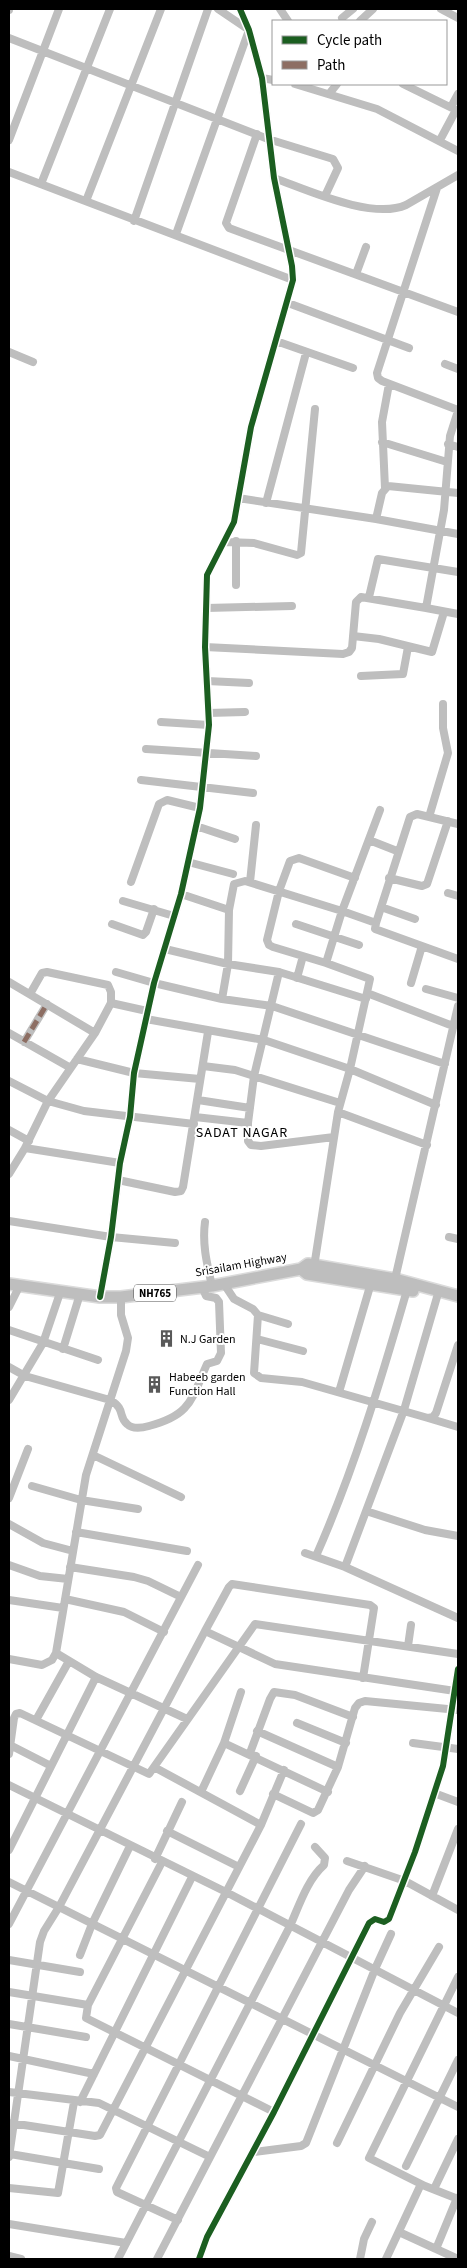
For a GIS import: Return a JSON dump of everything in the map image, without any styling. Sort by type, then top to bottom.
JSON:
[{"type":"highway","name":"Srisailam Highway","points":[[14,1284],[100,1297],[121,1297],[207,1287],[301,1269],[307,1274],[314,1270],[396,1279],[458,1296]]},
{"type":"highway","name":"Srisailam Highway","points":[[314,1270],[437,1297],[458,1304]]},
{"type":"street","points":[[9,140],[59,9]]},
{"type":"street","points":[[41,184],[110,9]]},
{"type":"street","points":[[86,201],[160,9]]},
{"type":"street","points":[[134,221],[208,9]]},
{"type":"street","points":[[218,9],[250,30]]},
{"type":"street","points":[[100,1297],[111,1237],[120,1163],[130,1117],[134,1073],[154,983],[182,894],[200,808],[209,725],[205,647],[208,575],[234,522],[251,427],[288,303],[293,280],[268,139],[262,78],[250,30],[240,9]]},
{"type":"street","points":[[280,9],[287,20]]},
{"type":"street","points":[[342,18],[353,9]]},
{"type":"street","points":[[361,20],[373,9]]},
{"type":"street","points":[[441,9],[458,18]]},
{"type":"street","points":[[176,234],[250,30]]},
{"type":"street","points":[[9,38],[175,101],[268,139],[336,161],[338,168],[325,196]]},
{"type":"street","points":[[262,78],[272,80]]},
{"type":"street","points":[[298,85],[377,109],[458,151]]},
{"type":"street","points":[[329,94],[336,85]]},
{"type":"street","points":[[405,85],[455,109]]},
{"type":"street","points":[[440,140],[455,109],[458,94]]},
{"type":"street","points":[[257,134],[226,226],[289,252],[356,274],[458,312]]},
{"type":"street","points":[[9,172],[293,280]]},
{"type":"street","points":[[274,178],[325,196],[384,210],[398,209],[458,175]]},
{"type":"street","points":[[426,608],[447,491],[448,444],[458,410],[389,384],[378,378],[377,373],[401,292],[436,188]]},
{"type":"street","points":[[356,274],[366,247]]},
{"type":"street","points":[[288,303],[409,348]]},
{"type":"street","points":[[276,341],[352,368]]},
{"type":"street","points":[[9,352],[33,362]]},
{"type":"street","points":[[266,503],[306,353]]},
{"type":"street","points":[[445,364],[458,369]]},
{"type":"street","points":[[376,519],[385,488],[382,442],[384,404],[389,384]]},
{"type":"street","points":[[225,542],[254,542],[297,555],[301,553],[315,409]]},
{"type":"street","points":[[382,442],[447,462]]},
{"type":"street","points":[[448,444],[458,447]]},
{"type":"street","points":[[385,488],[393,486],[458,493]]},
{"type":"street","points":[[238,498],[376,519],[458,534]]},
{"type":"street","points":[[236,541],[236,585]]},
{"type":"street","points":[[369,597],[378,560],[458,572]]},
{"type":"street","points":[[205,647],[344,654],[352,648],[356,602],[361,596],[458,614]]},
{"type":"street","points":[[206,608],[292,606]]},
{"type":"street","points":[[353,636],[379,639],[432,652],[444,612]]},
{"type":"street","points":[[361,676],[403,674],[408,647]]},
{"type":"street","points":[[207,681],[249,683]]},
{"type":"street","points":[[429,817],[448,753],[443,728],[443,704]]},
{"type":"street","points":[[208,713],[246,712]]},
{"type":"street","points":[[161,722],[209,725]]},
{"type":"street","points":[[146,749],[256,756]]},
{"type":"street","points":[[141,780],[253,793]]},
{"type":"street","points":[[131,882],[159,804],[167,800],[200,808]]},
{"type":"street","points":[[326,963],[342,911],[380,810]]},
{"type":"street","points":[[458,824],[417,814],[410,817],[375,929],[458,958]]},
{"type":"street","points":[[390,878],[422,886],[427,884],[448,821]]},
{"type":"street","points":[[250,882],[256,825]]},
{"type":"street","points":[[196,826],[235,839]]},
{"type":"street","points":[[369,840],[398,851]]},
{"type":"street","points":[[314,1270],[338,1112],[350,1070],[370,982],[367,977],[269,945],[267,940],[279,891],[290,861],[294,858],[299,858],[355,878]]},
{"type":"street","points":[[188,862],[233,874]]},
{"type":"street","points":[[222,998],[228,964],[229,910],[234,884],[239,880],[376,923]]},
{"type":"street","points":[[448,893],[458,896]]},
{"type":"street","points":[[182,894],[229,910]]},
{"type":"street","points":[[123,901],[174,916]]},
{"type":"street","points":[[381,907],[415,920]]},
{"type":"street","points":[[112,924],[143,935],[154,909]]},
{"type":"street","points":[[296,924],[335,935],[359,945]]},
{"type":"street","points":[[411,983],[422,946]]},
{"type":"street","points":[[165,949],[228,964],[279,972],[366,996],[453,1026]]},
{"type":"street","points":[[297,978],[303,956]]},
{"type":"street","points":[[9,1174],[27,1144],[48,1101],[69,1067],[77,1059],[95,1032],[111,1003],[111,992],[108,985],[47,972],[42,972],[30,994]]},
{"type":"street","points":[[116,972],[154,983],[222,998],[272,1006],[358,1033],[445,1064]]},
{"type":"street","points":[[279,972],[254,1076],[248,1123],[248,1141],[255,1146],[334,1137]]},
{"type":"street","points":[[9,982],[95,1032]]},
{"type":"street","points":[[426,989],[458,998]]},
{"type":"street","points":[[111,1003],[208,1032],[264,1040],[350,1070],[436,1105]]},
{"type":"street","points":[[24,1042],[47,1004]]},
{"type":"street","points":[[396,1279],[458,1006]]},
{"type":"street","points":[[118,1180],[175,1192],[181,1191],[198,1100],[208,1032]]},
{"type":"street","points":[[9,1034],[69,1067]]},
{"type":"street","points":[[449,1045],[458,1047]]},
{"type":"street","points":[[77,1059],[134,1073],[200,1079]]},
{"type":"street","points":[[203,1066],[221,1068],[254,1076],[340,1103]]},
{"type":"street","points":[[9,1081],[48,1101],[84,1111],[130,1117],[248,1123]]},
{"type":"street","points":[[198,1100],[250,1108]]},
{"type":"street","points":[[338,1112],[427,1145]]},
{"type":"street","points":[[9,1130],[27,1144],[120,1163]]},
{"type":"street","points":[[9,1221],[111,1237],[175,1243]]},
{"type":"street","points":[[9,1367],[26,1376],[110,1400],[122,1410],[126,1424],[141,1428],[167,1421],[177,1416],[194,1395],[207,1364],[217,1361],[221,1353],[219,1302],[216,1298],[206,1296],[203,1239],[205,1222]]},
{"type":"street","points":[[449,1237],[458,1239]]},
{"type":"street","points":[[339,1392],[371,1283]]},
{"type":"street","points":[[9,1307],[14,1284]]},
{"type":"street","points":[[224,1284],[234,1299],[253,1309],[258,1315],[288,1324]]},
{"type":"street","points":[[9,1400],[26,1376],[43,1343],[61,1290]]},
{"type":"street","points":[[316,1556],[336,1510],[375,1401],[407,1290]]},
{"type":"street","points":[[62,1349],[80,1294]]},
{"type":"street","points":[[9,1659],[42,1665],[52,1660],[56,1653],[80,1500],[128,1338],[121,1315],[121,1297]]},
{"type":"street","points":[[345,1567],[404,1410],[437,1297]]},
{"type":"street","points":[[258,1315],[254,1373],[256,1376],[302,1382],[375,1401],[458,1427]]},
{"type":"street","points":[[9,1330],[98,1360]]},
{"type":"street","points":[[257,1339],[303,1351]]},
{"type":"street","points":[[428,1418],[433,1417],[436,1413],[458,1345]]},
{"type":"street","points":[[9,1498],[28,1449]]},
{"type":"street","points":[[93,1454],[181,1497]]},
{"type":"street","points":[[32,1486],[80,1500],[138,1509]]},
{"type":"street","points":[[366,1511],[417,1528],[458,1536]]},
{"type":"street","points":[[9,1524],[43,1543],[73,1551]]},
{"type":"street","points":[[76,1532],[187,1551]]},
{"type":"street","points":[[305,1553],[345,1567],[458,1618]]},
{"type":"street","points":[[9,1565],[40,1576],[68,1579]]},
{"type":"street","points":[[9,1924],[198,1565]]},
{"type":"street","points":[[70,1567],[134,1577],[148,1581],[181,1597]]},
{"type":"street","points":[[99,2169],[9,2156],[11,2123],[18,2093],[37,1964],[44,1932],[100,1831],[162,1709],[232,1584],[373,1606],[363,1678]]},
{"type":"street","points":[[65,1599],[124,1612],[164,1632]]},
{"type":"street","points":[[9,1600],[64,1608]]},
{"type":"street","points":[[9,1754],[16,1714],[24,1714],[99,1752],[146,1774],[150,1773],[256,1624],[458,1654]]},
{"type":"street","points":[[408,1646],[411,1625]]},
{"type":"street","points":[[205,1631],[241,1646],[275,1664],[455,1692]]},
{"type":"street","points":[[56,1653],[96,1677],[162,1709],[188,1719]]},
{"type":"street","points":[[36,1720],[69,1661]]},
{"type":"street","points":[[199,2259],[208,2237],[254,2152],[372,1920],[384,1922],[389,1919],[405,1881],[443,1766],[455,1710],[458,1669]]},
{"type":"street","points":[[9,1850],[96,1677]]},
{"type":"street","points":[[201,1792],[224,1743],[241,1692]]},
{"type":"street","points":[[240,1791],[253,1755],[257,1731],[274,1692],[295,1695],[353,1717]]},
{"type":"street","points":[[273,1794],[312,1813],[318,1810],[338,1767],[355,1708],[359,1703],[455,1710]]},
{"type":"street","points":[[297,1723],[346,1743]]},
{"type":"street","points":[[257,1731],[338,1767]]},
{"type":"street","points":[[224,1743],[253,1755],[328,1792]]},
{"type":"street","points":[[413,1743],[458,1750]]},
{"type":"street","points":[[10,1745],[51,1766]]},
{"type":"street","points":[[154,1767],[261,1825]]},
{"type":"street","points":[[11,2123],[100,2135],[261,1825],[284,1770]]},
{"type":"street","points":[[9,1785],[192,1877],[226,1892],[458,2013]]},
{"type":"street","points":[[434,1793],[458,1802]]},
{"type":"street","points":[[182,1802],[168,1831],[158,1860],[88,2005],[86,2018],[274,2112]]},
{"type":"street","points":[[178,2220],[116,2190],[301,1824]]},
{"type":"street","points":[[432,1896],[458,1829]]},
{"type":"street","points":[[168,1831],[239,1867]]},
{"type":"street","points":[[80,1954],[92,1924],[130,1846]]},
{"type":"street","points":[[118,2259],[251,2004],[309,1884],[325,1862],[323,1855],[315,1847]]},
{"type":"street","points":[[348,1861],[405,1881],[458,1910]]},
{"type":"street","points":[[157,2259],[349,1890],[365,1866]]},
{"type":"street","points":[[9,2188],[58,2193],[68,2132],[77,2102],[94,2074],[192,1877]]},
{"type":"street","points":[[9,1882],[218,1988],[406,2079],[458,2107]]},
{"type":"street","points":[[254,2152],[301,2146],[306,2143],[375,1969],[391,1934]]},
{"type":"street","points":[[338,2143],[374,2065],[413,1991],[439,1947]]},
{"type":"street","points":[[9,1960],[80,1972]]},
{"type":"street","points":[[436,2250],[458,2198],[421,2184],[368,2158],[458,1977]]},
{"type":"street","points":[[9,1992],[88,2005]]},
{"type":"street","points":[[9,2024],[86,2037]]},
{"type":"street","points":[[9,2056],[94,2074]]},
{"type":"street","points":[[406,2166],[458,2060]]},
{"type":"street","points":[[9,2092],[77,2102],[99,2103],[210,2157]]},
{"type":"street","points":[[434,2189],[458,2139]]},
{"type":"street","points":[[386,2259],[421,2184]]},
{"type":"street","points":[[360,2259],[364,2239],[372,2222]]},
{"type":"street","points":[[9,2224],[126,2243]]},
{"type":"street","points":[[399,2232],[458,2259]]},
{"type":"street","points":[[9,2256],[21,2259]]},
{"type":"marked path","points":[[24,1042],[47,1004]]},
{"type":"cycle path","points":[[100,1297],[111,1237],[120,1163],[130,1117],[134,1073],[154,983],[181,894],[200,808],[209,725],[205,647],[207,575],[234,522],[251,427],[293,280],[292,266],[274,178],[262,78],[249,30],[240,9]]},
{"type":"cycle path","points":[[199,2259],[207,2237],[274,2112],[369,1923],[375,1919],[384,1922],[389,1919],[415,1852],[443,1766],[458,1669]]},
{"type":"place","name":"N.J Garden","points":[[166,1339]]},
{"type":"place","name":"Habeeb garden Function Hall","points":[[155,1384]]},
{"type":"district","name":"SADAT NAGAR","points":[[242,1133]]}]
